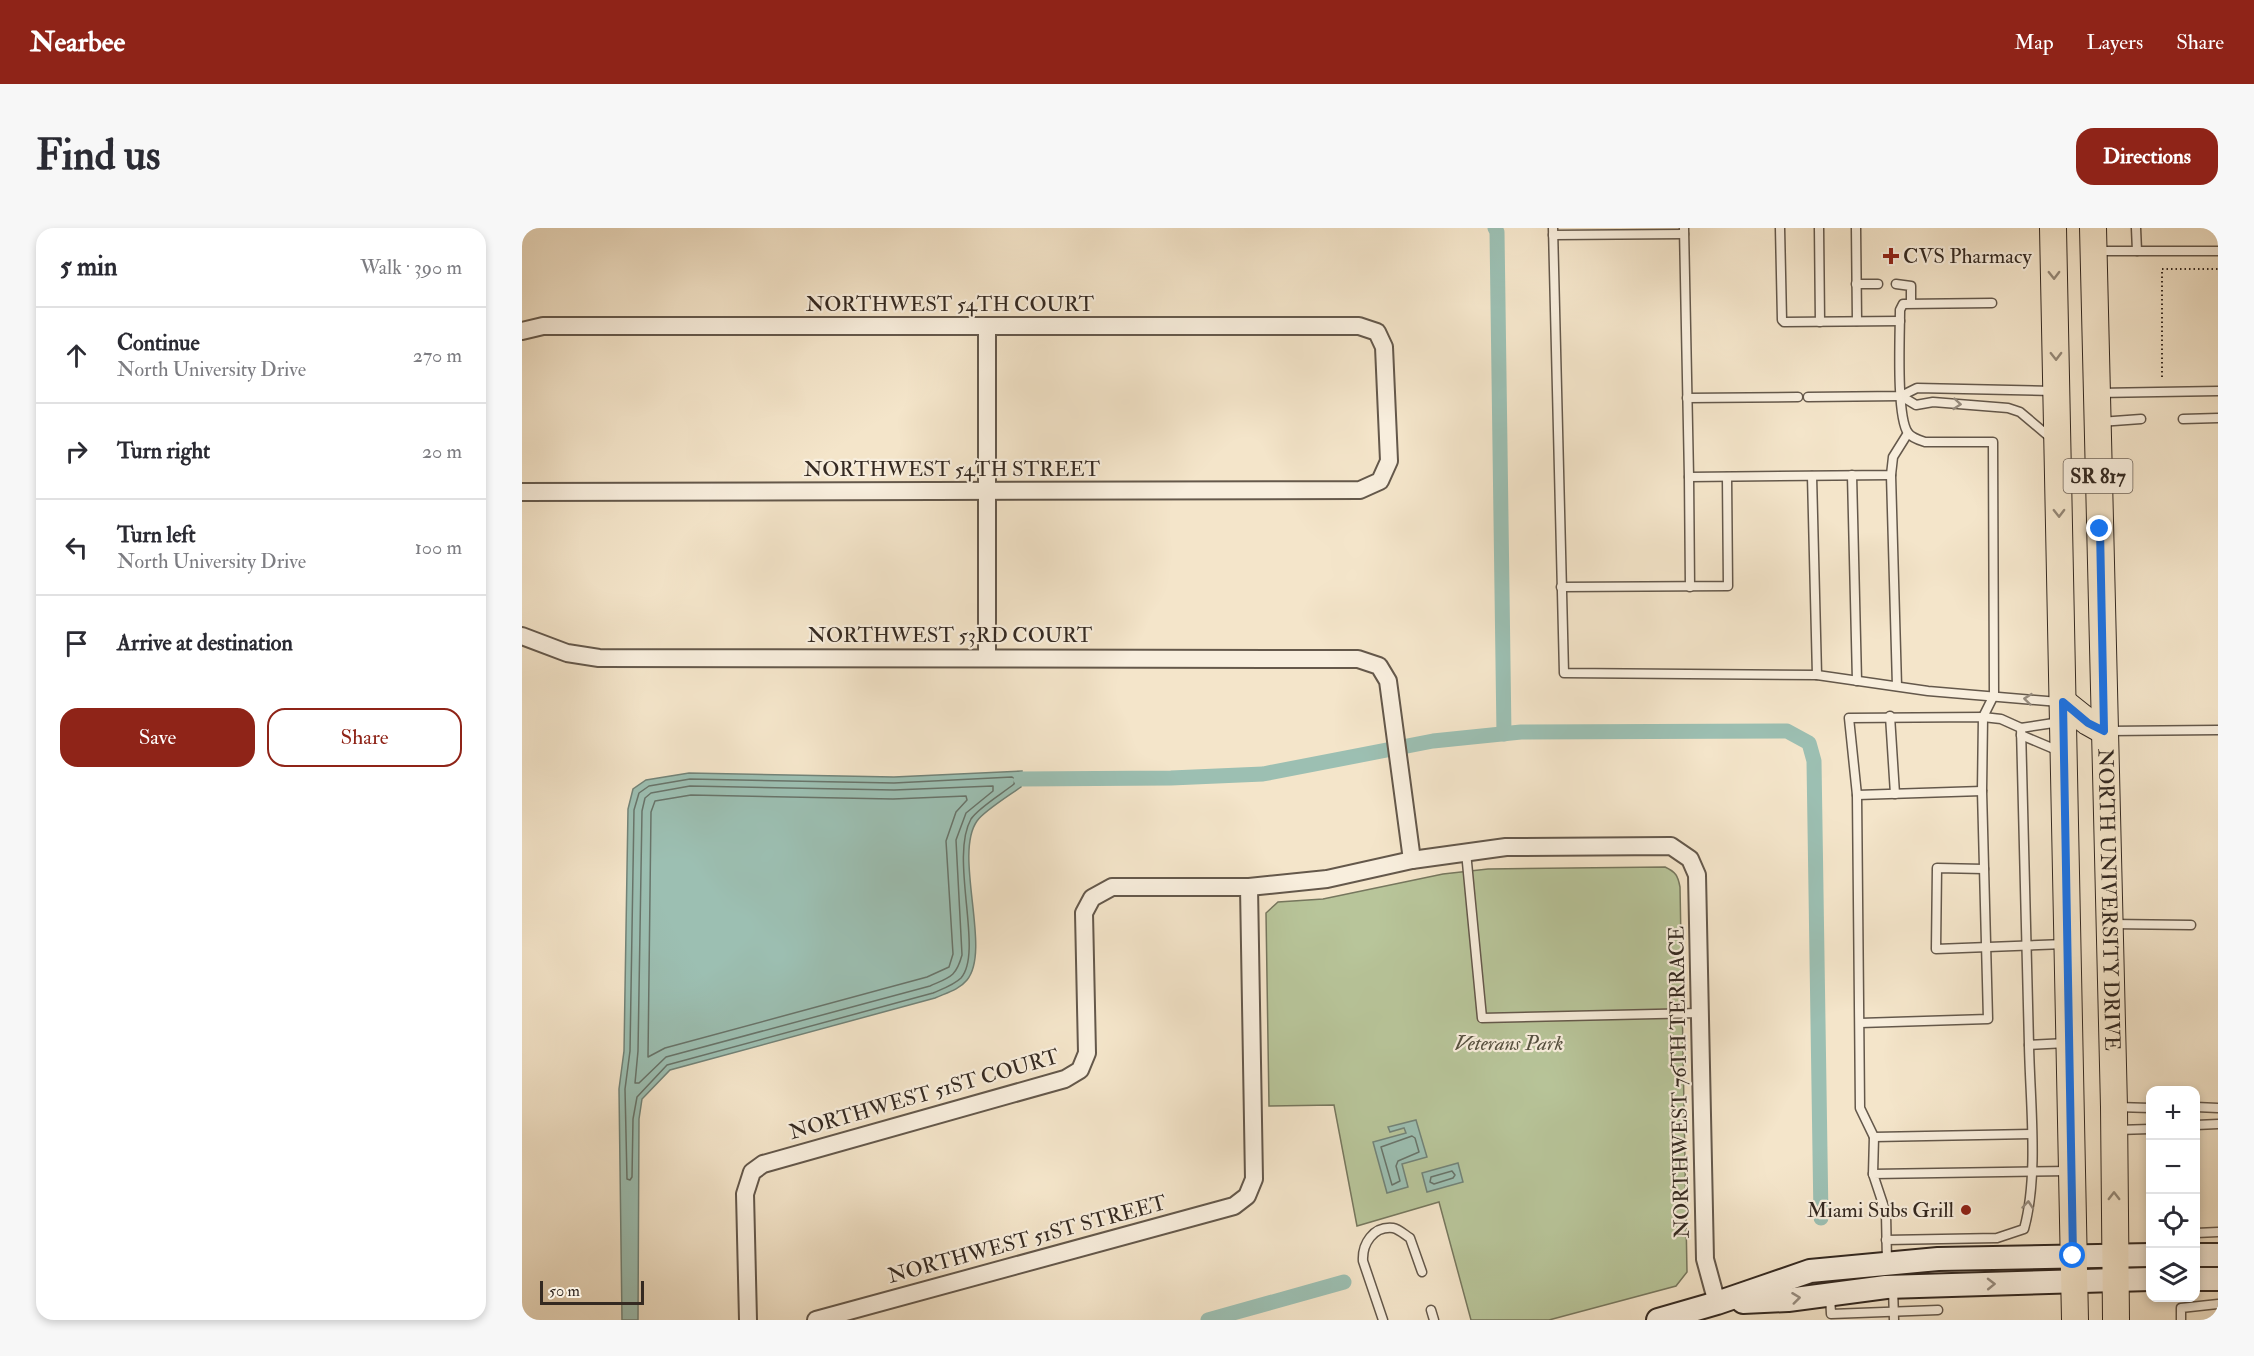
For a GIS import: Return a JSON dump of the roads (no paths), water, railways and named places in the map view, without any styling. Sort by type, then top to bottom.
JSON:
[{"type":"main road","name":"NORTH UNIVERSITY DRIVE","points":[[2053,228],[2070,1043],[2070,1171],[2075,1320]]},
{"type":"main road","name":"NORTH UNIVERSITY DRIVE","points":[[2094,239],[2114,1119],[2116,1320]]},
{"type":"main road","points":[[2056,392],[2068,394],[2076,399],[2097,423]]},
{"type":"main road","points":[[2063,712],[2104,731]]},
{"type":"street","name":"NORTHWEST 54TH COURT","points":[[522,331],[543,326],[1359,326],[1377,332],[1384,347],[1389,461],[1380,481]]},
{"type":"street","points":[[987,326],[987,657]]},
{"type":"street","name":"NORTHWEST 54TH STREET","points":[[522,492],[1360,490],[1380,481]]},
{"type":"street","name":"NORTHWEST 53RD COURT","points":[[522,636],[567,652],[599,658],[1358,659],[1379,666],[1388,681],[1412,860]]},
{"type":"street","name":"NORTHWEST 76TH TERRACE","points":[[1466,852],[1506,847],[1671,846],[1690,858],[1697,875],[1706,1259],[1717,1303]]},
{"type":"street","points":[[1249,887],[1327,879],[1412,860],[1466,852]]},
{"type":"street","name":"NORTHWEST 51ST COURT","points":[[748,1320],[746,1194],[752,1172],[762,1164],[1065,1079],[1080,1070],[1087,1053],[1084,913],[1092,898],[1112,887],[1249,887]]},
{"type":"street","name":"NORTHWEST 51ST STREET","points":[[816,1320],[1234,1206],[1246,1196],[1254,1179],[1249,887]]},
{"type":"street","points":[[2200,1255],[2218,1255]]},
{"type":"street","points":[[1658,1320],[1687,1316],[1717,1303],[1810,1271],[2073,1256],[2146,1277]]},
{"type":"street","points":[[1717,1303],[1788,1299],[1831,1309],[1890,1267],[2074,1282],[2146,1257]]},
{"type":"street","points":[[2200,1279],[2218,1279]]},
{"type":"lane","points":[[1780,228],[1782,320],[1784,322],[1900,321]]},
{"type":"lane","points":[[1819,228],[1820,322]]},
{"type":"lane","points":[[1856,228],[1857,321]]},
{"type":"lane","points":[[2136,228],[2137,251]]},
{"type":"lane","points":[[1690,587],[1684,231],[1553,231],[1564,673],[1816,675],[1928,691],[1994,695],[2063,712]]},
{"type":"lane","points":[[2094,239],[2137,251],[2218,250]]},
{"type":"lane","points":[[1856,285],[1878,284]]},
{"type":"lane","points":[[1896,284],[1911,286],[1911,303]]},
{"type":"lane","points":[[1860,1023],[1988,1019],[1982,791],[1983,717],[1994,695],[1993,442],[1924,442],[1908,433],[1903,419],[1901,396],[1900,310],[1903,304],[1911,303],[1992,303]]},
{"type":"lane","points":[[1808,397],[1901,396],[1917,388],[2056,392]]},
{"type":"lane","points":[[2097,393],[2218,391]]},
{"type":"lane","points":[[1901,396],[1916,405],[1933,402],[2008,408],[2020,412],[2057,444]]},
{"type":"lane","points":[[1687,398],[1798,397]]},
{"type":"lane","points":[[2183,419],[2218,418]]},
{"type":"lane","points":[[2097,423],[2141,419]]},
{"type":"lane","points":[[1897,686],[1891,475],[1893,457],[1908,433]]},
{"type":"lane","points":[[1852,475],[1857,681]]},
{"type":"lane","points":[[1689,477],[1891,475]]},
{"type":"lane","points":[[1812,476],[1816,675]]},
{"type":"lane","points":[[1561,587],[1728,586],[1728,477]]},
{"type":"lane","points":[[2021,732],[2063,712]]},
{"type":"lane","points":[[1890,716],[1895,794]]},
{"type":"lane","points":[[1894,1316],[1886,1213],[1873,1174],[1874,1137],[1860,1108],[1857,795],[1849,718],[1890,716],[2001,719],[2021,732],[2064,753]]},
{"type":"lane","points":[[2104,731],[2218,730]]},
{"type":"lane","points":[[1890,1267],[2024,1229],[2028,1213],[2031,1134],[2021,732]]},
{"type":"lane","points":[[1857,795],[1982,791]]},
{"type":"lane","points":[[1466,852],[1482,1018],[1700,1013]]},
{"type":"lane","points":[[1984,869],[1937,868],[1936,949],[2067,944]]},
{"type":"lane","points":[[2108,924],[2191,926]]},
{"type":"lane","points":[[2029,1045],[2070,1043]]},
{"type":"lane","points":[[2200,1107],[2218,1108]]},
{"type":"lane","points":[[2114,1119],[2146,1109]]},
{"type":"lane","points":[[2114,1119],[2146,1128]]},
{"type":"lane","points":[[2200,1125],[2218,1124]]},
{"type":"lane","points":[[1874,1137],[2031,1134]]},
{"type":"lane","points":[[1873,1174],[2070,1171]]},
{"type":"lane","points":[[1383,1320],[1364,1261],[1365,1243],[1371,1235],[1380,1230],[1393,1228],[1410,1238],[1422,1272]]},
{"type":"lane","points":[[2200,1233],[2218,1233]]},
{"type":"lane","points":[[2181,1320],[2181,1308],[2218,1304]]},
{"type":"lane","points":[[1831,1309],[1894,1316],[1938,1310]]},
{"type":"lane","points":[[1431,1310],[1434,1320]]},
{"type":"water","points":[[1022,771],[1021,787],[980,817],[971,836],[969,856],[976,947],[974,966],[964,983],[935,998],[670,1070],[642,1099],[639,1119],[638,1320],[622,1320],[619,1089],[624,1051],[628,809],[633,789],[646,780],[689,773],[894,777]]},
{"type":"water","points":[[1416,1120],[1427,1157],[1402,1164],[1408,1187],[1387,1193],[1373,1142],[1406,1133],[1404,1128],[1390,1132],[1388,1127]]},
{"type":"water","points":[[1458,1163],[1463,1182],[1427,1192],[1422,1173]]},
{"type":"waterway","points":[[1495,228],[1497,232],[1504,734]]},
{"type":"waterway","points":[[1021,779],[1171,778],[1263,774],[1433,741],[1521,732],[1787,731],[1809,743],[1814,761],[1821,1218]]},
{"type":"waterway","points":[[1208,1320],[1344,1282]]},
{"type":"place","name":"CVS Pharmacy","points":[[1891,256]]},
{"type":"place","name":"Miami Subs Grill","points":[[1966,1210]]},
{"type":"park label","name":"Veterans Park","points":[[1509,1043]]}]
